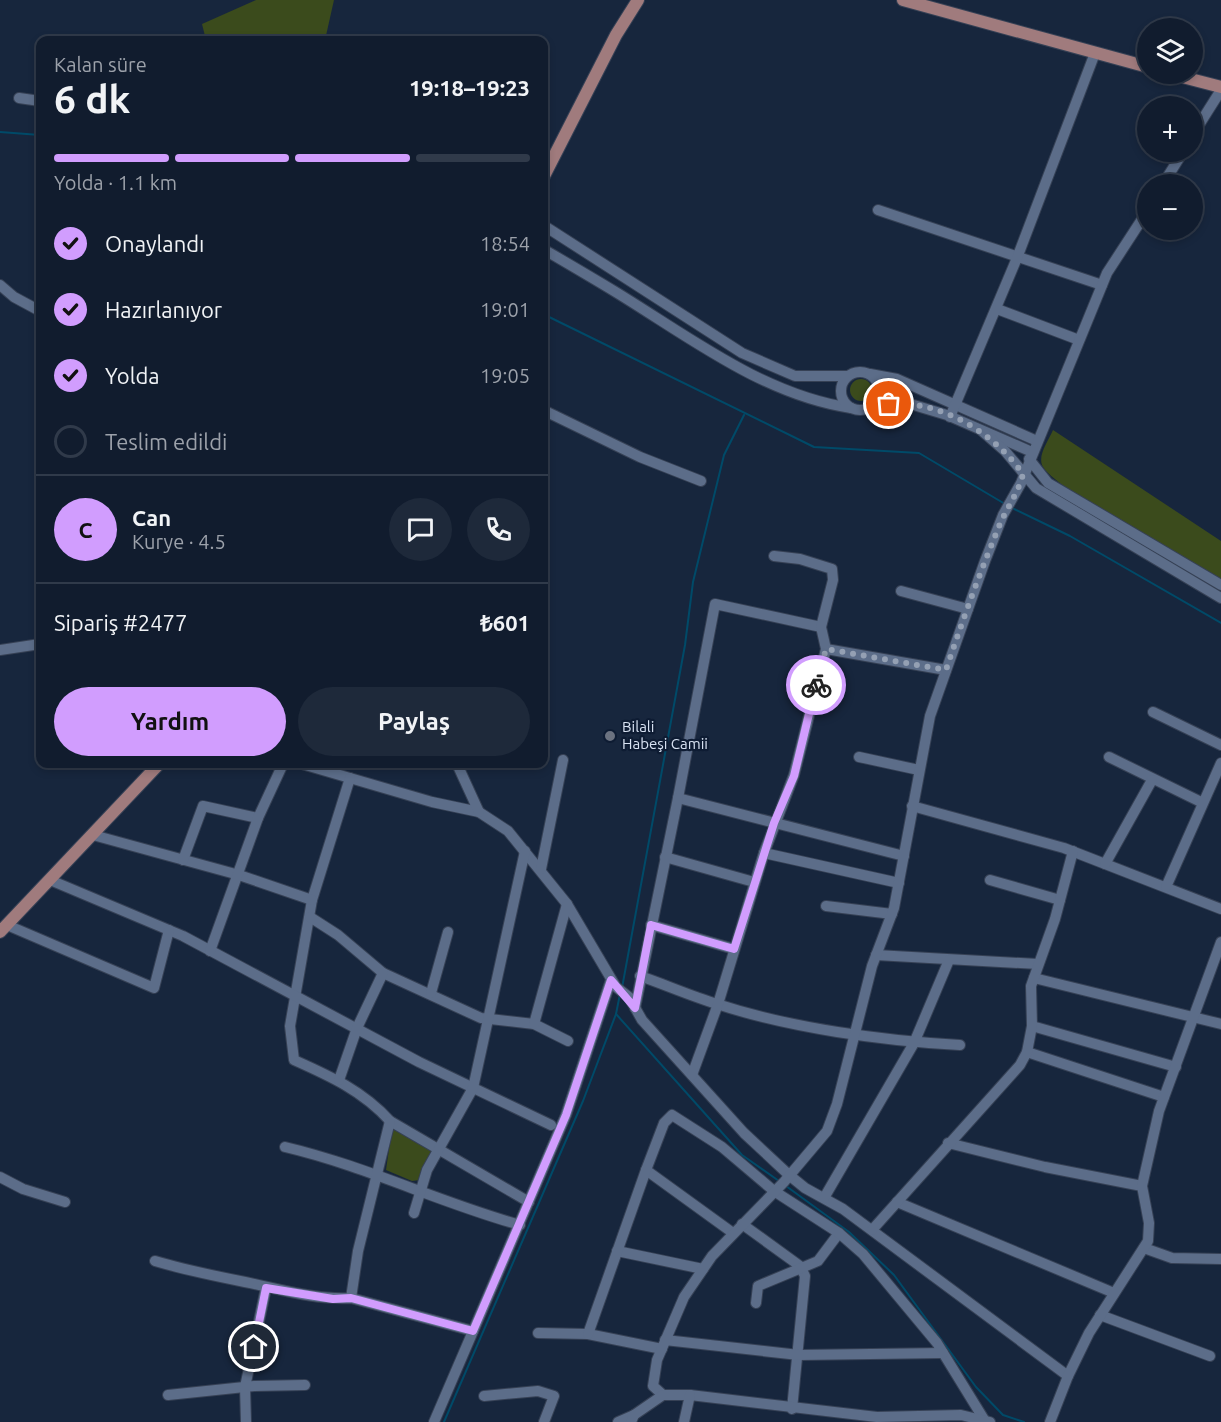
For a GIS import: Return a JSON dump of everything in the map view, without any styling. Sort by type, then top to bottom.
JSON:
[{"type":"main road","points":[[548,168],[616,35],[638,0]]},
{"type":"main road","points":[[903,0],[1137,64]]},
{"type":"main road","points":[[932,0],[1137,56]]},
{"type":"main road","points":[[1203,74],[1221,79]]},
{"type":"main road","points":[[1203,83],[1221,88]]},
{"type":"main road","points":[[3,929],[155,768]]},
{"type":"street","points":[[950,417],[997,309],[1095,53]]},
{"type":"street","points":[[1203,118],[1221,88]]},
{"type":"street","points":[[19,98],[36,100]]},
{"type":"street","points":[[878,210],[1102,285]]},
{"type":"street","points":[[548,228],[742,353],[795,376],[847,376],[855,372],[897,379],[1036,441]]},
{"type":"street","points":[[663,1395],[653,1386],[664,1345],[684,1297],[703,1269],[733,1233],[781,1184],[827,1131],[837,1104],[876,955],[892,914],[930,716],[1003,515],[1016,495],[1036,441],[1102,285],[1137,228]]},
{"type":"street","points":[[548,252],[721,358],[788,391],[824,404],[862,410],[872,406],[907,403],[950,417],[982,431],[1030,456],[1048,483],[1221,585]]},
{"type":"street","points":[[0,285],[14,297],[36,309]]},
{"type":"street","points":[[997,309],[1079,340]]},
{"type":"street","points":[[870,374],[879,387],[878,398],[872,406]]},
{"type":"street","points":[[847,376],[842,384],[841,395],[851,408]]},
{"type":"street","points":[[548,412],[640,457],[701,481]]},
{"type":"street","points":[[982,431],[1005,451],[1036,488],[1221,598]]},
{"type":"street","points":[[692,1075],[718,1004],[774,823],[794,776],[826,649],[821,627],[833,580],[832,569],[800,559],[774,556]]},
{"type":"street","points":[[901,591],[968,609]]},
{"type":"street","points":[[635,1008],[715,604],[821,627]]},
{"type":"street","points":[[0,650],[36,645]]},
{"type":"street","points":[[826,649],[946,670]]},
{"type":"street","points":[[1153,712],[1221,745]]},
{"type":"street","points":[[1109,757],[1201,802]]},
{"type":"street","points":[[859,758],[920,770]]},
{"type":"street","points":[[541,869],[563,760]]},
{"type":"street","points":[[1167,887],[1201,802],[1221,763]]},
{"type":"street","points":[[210,951],[258,818],[281,768]]},
{"type":"street","points":[[318,768],[432,802],[479,812],[508,831],[567,904],[614,983],[628,997],[642,1020],[744,1133],[781,1184],[824,1198],[872,1230],[1068,1376]]},
{"type":"street","points":[[459,768],[479,812]]},
{"type":"street","points":[[350,778],[312,900],[290,1026],[294,1060],[339,1080],[375,1104],[390,1121],[529,1202]]},
{"type":"street","points":[[1105,864],[1152,780]]},
{"type":"street","points":[[678,798],[904,856]]},
{"type":"street","points":[[183,860],[203,806],[258,818]]},
{"type":"street","points":[[912,806],[1073,851],[1221,909]]},
{"type":"street","points":[[93,834],[239,875],[312,900]]},
{"type":"street","points":[[414,1213],[420,1189],[438,1148],[473,1088],[481,1058],[486,1019],[525,851]]},
{"type":"street","points":[[872,1230],[1020,1065],[1027,1052],[1032,1026],[1034,978],[1060,900],[1073,851]]},
{"type":"street","points":[[764,853],[898,883]]},
{"type":"street","points":[[665,857],[754,882]]},
{"type":"street","points":[[50,880],[169,930],[473,1088],[550,1125]]},
{"type":"street","points":[[990,880],[1060,900]]},
{"type":"street","points":[[534,1024],[567,904]]},
{"type":"street","points":[[826,906],[892,914]]},
{"type":"street","points":[[310,917],[338,935],[383,973],[486,1019],[534,1024],[568,1041]]},
{"type":"street","points":[[651,925],[734,949]]},
{"type":"street","points":[[3,929],[154,987],[169,930]]},
{"type":"street","points":[[431,993],[448,932]]},
{"type":"street","points":[[1054,1421],[1068,1376],[1100,1315],[1148,1241],[1149,1223],[1142,1186],[1164,1097],[1218,959],[1221,942]]},
{"type":"street","points":[[876,955],[1038,964]]},
{"type":"street","points":[[824,1198],[914,1042],[949,960]]},
{"type":"street","points":[[339,1080],[357,1028],[383,973]]},
{"type":"street","points":[[640,976],[751,1014],[854,1034],[960,1045]]},
{"type":"street","points":[[1034,978],[1221,1024]]},
{"type":"street","points":[[434,1422],[566,1115],[614,983]]},
{"type":"street","points":[[1032,1026],[1176,1067]]},
{"type":"street","points":[[1027,1052],[1164,1097]]},
{"type":"street","points":[[588,1335],[646,1170],[664,1123],[672,1115],[781,1184],[863,1254],[943,1353],[988,1421]]},
{"type":"street","points":[[351,1298],[358,1251],[390,1121]]},
{"type":"street","points":[[948,1143],[1045,1167],[1142,1186]]},
{"type":"street","points":[[285,1146],[376,1174],[420,1189],[473,1212],[520,1226]]},
{"type":"street","points":[[646,1170],[733,1233]]},
{"type":"street","points":[[0,1177],[23,1189],[65,1202]]},
{"type":"street","points":[[897,1202],[1114,1293]]},
{"type":"street","points":[[742,1224],[802,1269],[805,1276],[792,1409]]},
{"type":"street","points":[[756,1303],[758,1286],[818,1261],[838,1233]]},
{"type":"street","points":[[1144,1248],[1172,1258],[1221,1259]]},
{"type":"street","points":[[617,1251],[703,1269]]},
{"type":"street","points":[[154,1261],[191,1272],[266,1288],[333,1299],[351,1298],[473,1331]]},
{"type":"street","points":[[246,1422],[245,1387],[266,1288]]},
{"type":"street","points":[[1100,1315],[1210,1356]]},
{"type":"street","points":[[538,1333],[588,1335],[664,1345],[799,1355],[943,1353]]},
{"type":"street","points":[[168,1395],[245,1387],[305,1385]]},
{"type":"street","points":[[484,1396],[538,1391],[554,1396],[544,1422]]},
{"type":"street","points":[[618,1422],[633,1419],[663,1395],[690,1395],[849,1418],[961,1415],[988,1421]]},
{"type":"street","points":[[684,1422],[690,1395]]},
{"type":"green space","points":[[256,0],[334,0],[326,36],[205,36],[202,24]]},
{"type":"green space","points":[[861,379],[869,382],[872,390],[869,398],[861,401],[853,398],[850,390],[853,382]]},
{"type":"green space","points":[[1053,430],[1221,541],[1221,579],[1124,525],[1051,476],[1041,461]]},
{"type":"green space","points":[[398,1129],[433,1148],[420,1180],[412,1181],[386,1170],[391,1135],[393,1130]]},
{"type":"waterway","points":[[0,132],[36,135]]},
{"type":"waterway","points":[[548,316],[814,447],[919,453],[1005,504]]},
{"type":"waterway","points":[[622,988],[685,645],[693,582],[724,455],[744,415]]},
{"type":"waterway","points":[[1010,507],[1070,536],[1221,623]]},
{"type":"waterway","points":[[444,1422],[583,1101],[616,1014],[620,994]]},
{"type":"waterway","points":[[616,1014],[742,1155],[779,1181]]},
{"type":"waterway","points":[[786,1186],[849,1232],[894,1275],[976,1387],[1003,1415],[1024,1422]]},
{"type":"way so far","points":[[816,685],[826,649],[873,655],[946,670],[1003,515],[1021,483],[1023,474],[1014,462],[982,431],[947,415],[907,403],[889,404]]},
{"type":"place","name":"Bilali Habeşi Camii","points":[[610,736]]},
{"type":"route","points":[[254,1347],[266,1288],[333,1299],[351,1298],[473,1331],[566,1115],[601,1017],[611,980],[628,997],[635,1008],[651,925],[734,949],[774,823],[794,776],[816,685]]}]
